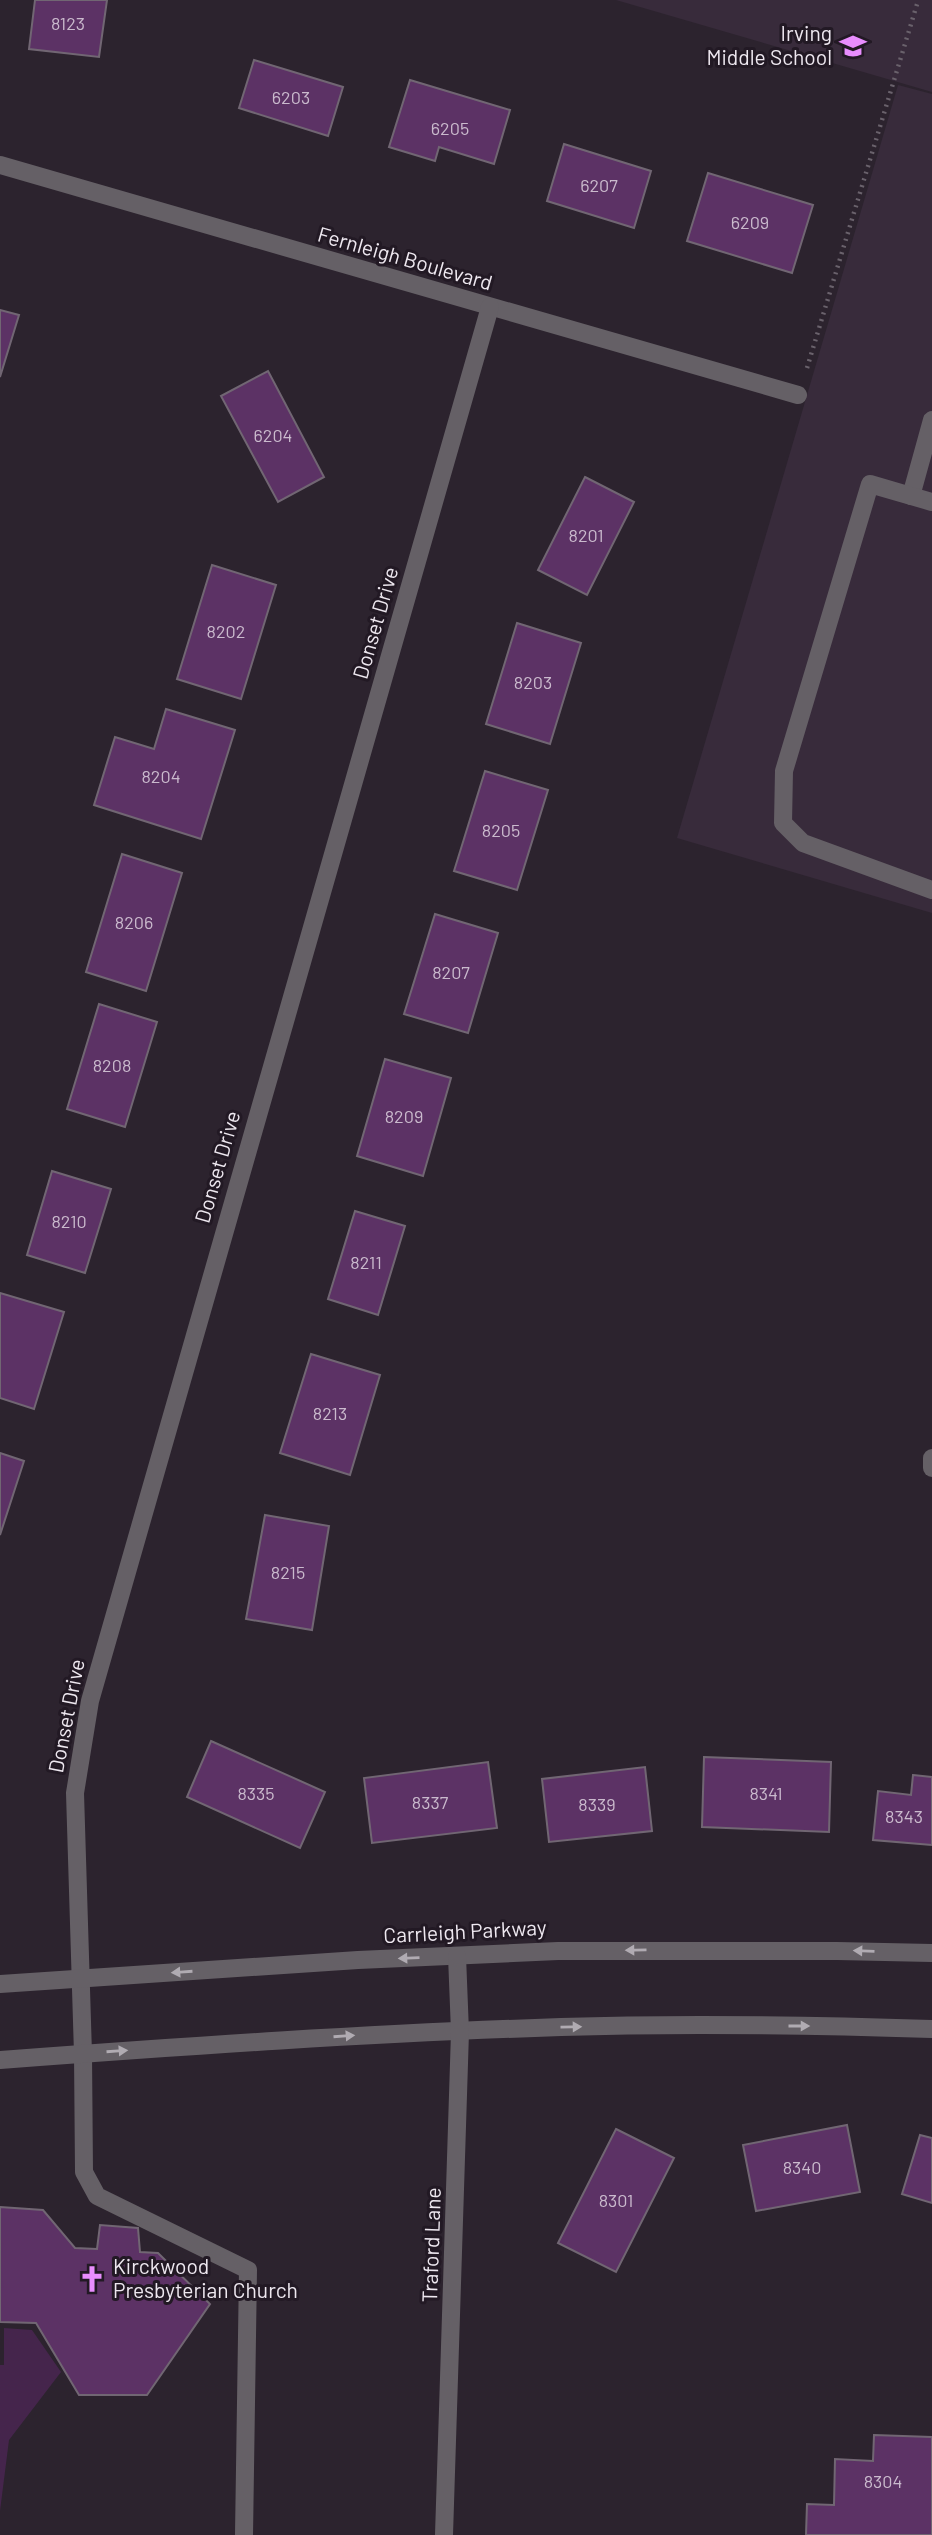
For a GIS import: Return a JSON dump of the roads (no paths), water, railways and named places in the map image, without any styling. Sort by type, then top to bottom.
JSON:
[{"type":"street","name":"Fernleigh Boulevard","points":[[0,165],[798,396]]},
{"type":"street","name":"Donset Drive","points":[[244,2535],[247,2270],[97,2196],[84,2172],[75,1793],[90,1701],[491,307]]},
{"type":"street","points":[[911,496],[932,420]]},
{"type":"street","points":[[932,502],[870,484],[784,771],[783,823],[803,843],[932,890]]},
{"type":"street","points":[[932,1458],[932,1468]]},
{"type":"street","name":"Carrleigh Parkway","points":[[0,1984],[358,1960],[558,1951],[932,1953]]},
{"type":"street","name":"Traford Lane","points":[[444,2535],[460,2032],[457,1956]]},
{"type":"street","points":[[0,2060],[361,2035],[561,2027],[663,2025],[932,2029]]},
{"type":"place","name":"Irving Middle School","points":[[853,46]]},
{"type":"place","name":"Kirckwood Presbyterian Church","points":[[92,2279]]}]
